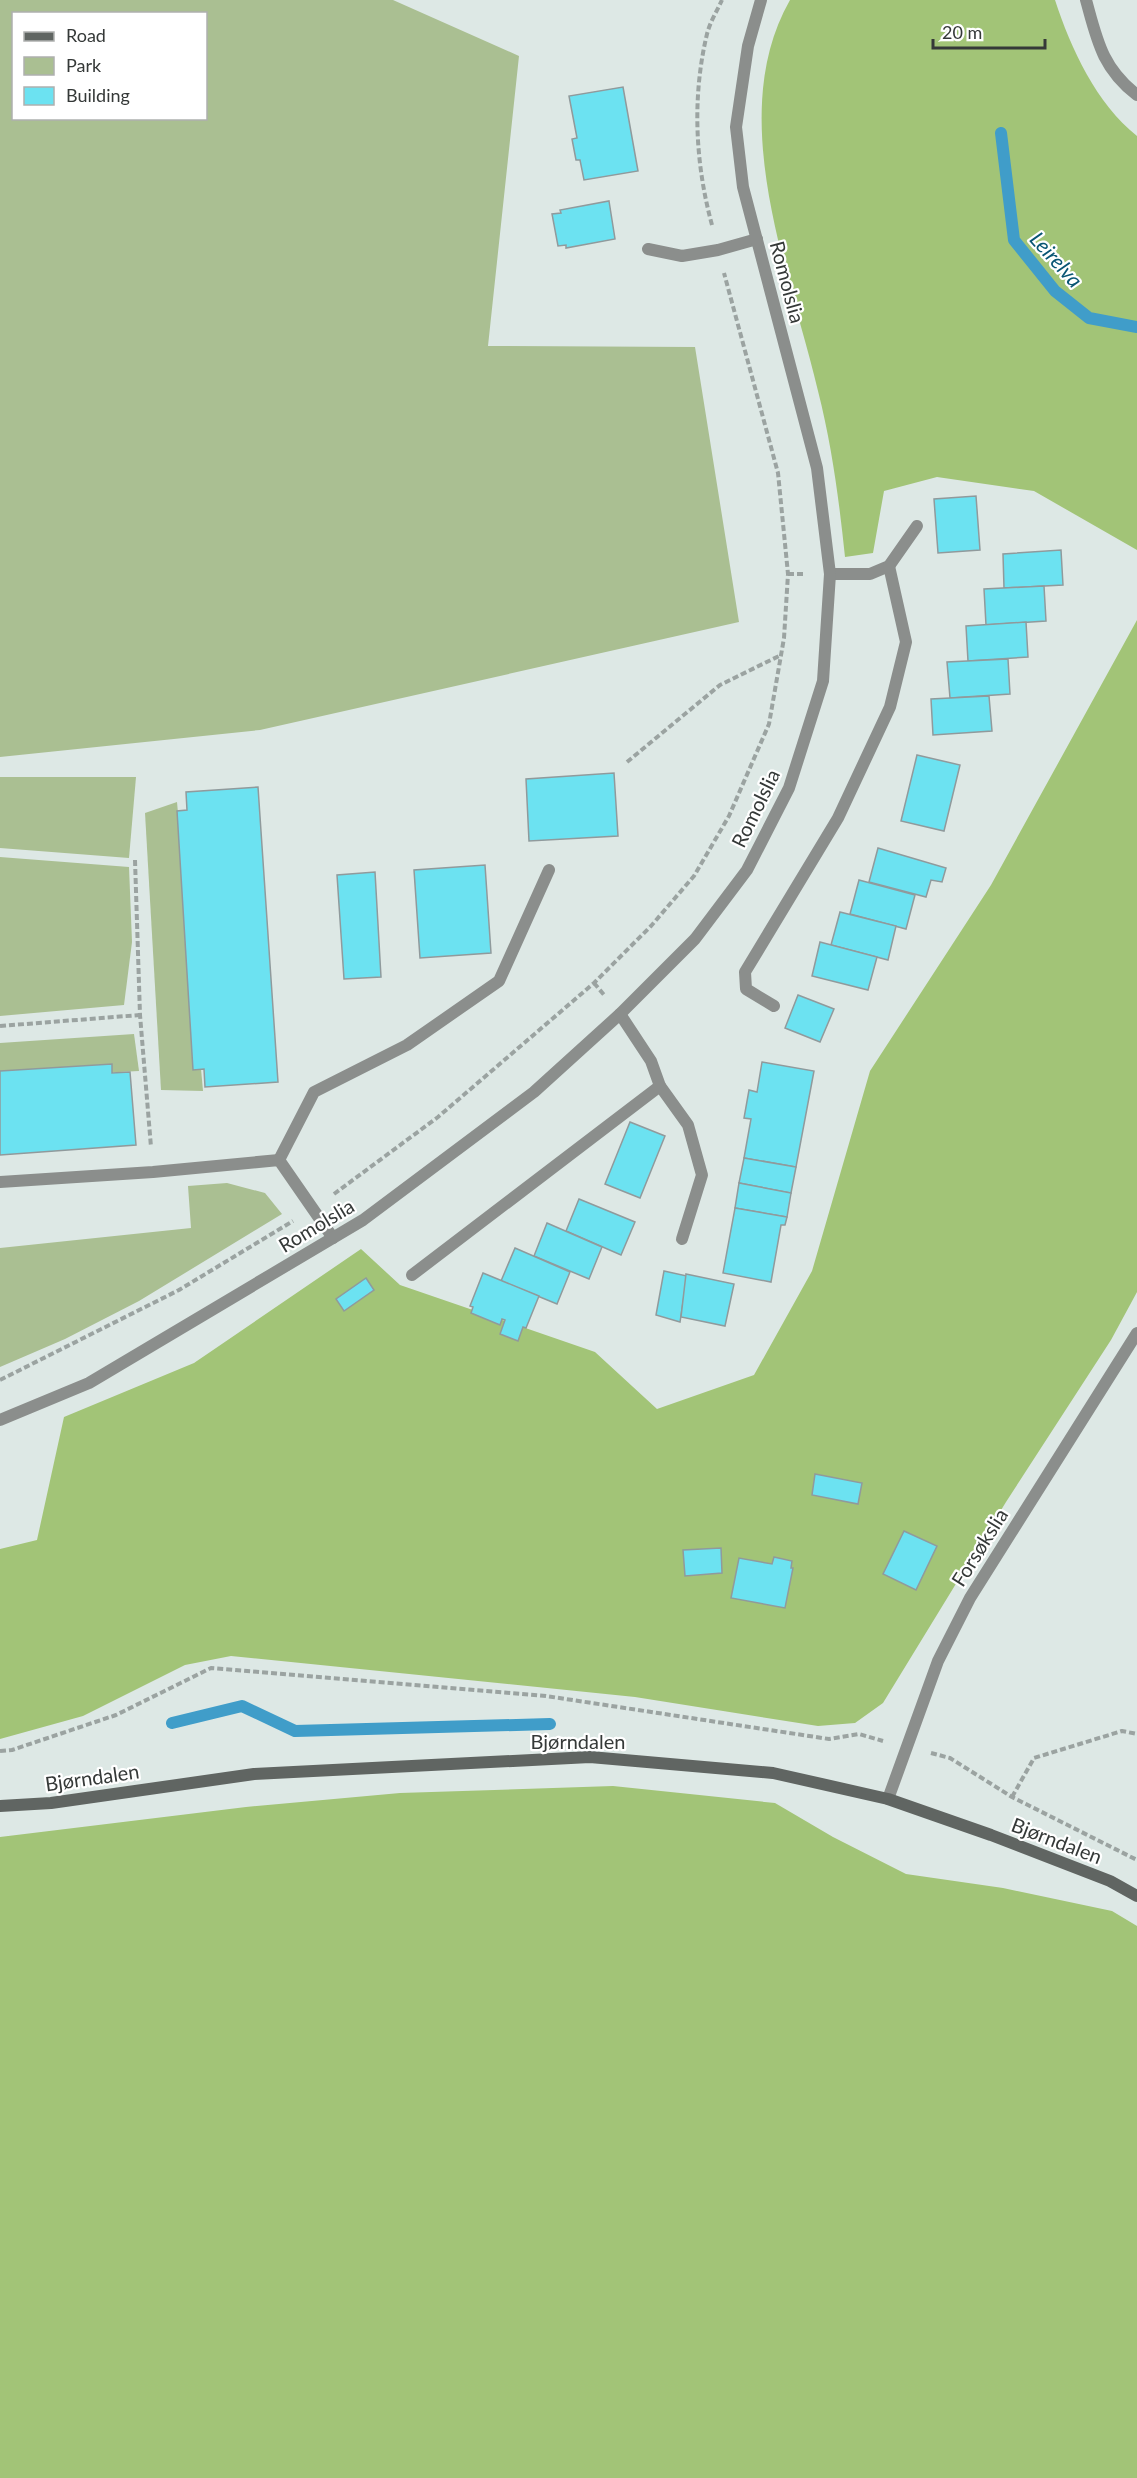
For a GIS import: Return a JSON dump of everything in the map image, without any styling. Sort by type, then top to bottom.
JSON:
[{"type":"main road","name":"Bjørndalen","points":[[0,1806],[51,1803],[254,1774],[590,1757],[773,1773],[888,1799],[1099,1877],[1137,1896]]},
{"type":"street","name":"Romolslia","points":[[0,1420],[88,1383],[363,1220],[534,1092],[620,1014],[695,939],[747,870],[789,788],[823,681],[830,574],[818,468],[743,187],[736,127],[748,46],[761,0]]},
{"type":"street","points":[[1086,0],[1101,52],[1115,74],[1137,95]]},
{"type":"street","points":[[648,249],[682,256],[718,250],[757,239]]},
{"type":"street","points":[[830,574],[870,574],[889,566],[917,526]]},
{"type":"street","points":[[774,1006],[746,989],[745,972],[838,818],[890,707],[906,642],[889,566]]},
{"type":"street","points":[[279,1160],[314,1092],[407,1045],[499,981],[549,870]]},
{"type":"street","points":[[620,1014],[651,1061],[660,1086],[688,1125],[702,1175],[682,1239]]},
{"type":"street","points":[[412,1275],[660,1086]]},
{"type":"street","points":[[279,1160],[333,1238]]},
{"type":"street","points":[[0,1182],[153,1172],[279,1160]]},
{"type":"street","name":"Forsøkslia","points":[[888,1799],[938,1661],[970,1598],[1137,1333]]},
{"type":"path","points":[[0,1380],[179,1290],[314,1209],[438,1117],[585,990],[651,926],[694,876],[729,816],[769,724],[781,655],[788,574],[778,473],[705,200],[695,112],[708,33],[722,0]]},
{"type":"path","points":[[627,762],[720,685],[781,655]]},
{"type":"path","points":[[135,860],[140,1015],[153,1172]]},
{"type":"path","points":[[0,1026],[140,1015]]},
{"type":"path","points":[[0,1751],[12,1750],[116,1714],[211,1668],[546,1696],[829,1738],[859,1734],[950,1758],[1012,1797],[1137,1860]]},
{"type":"path","points":[[1012,1797],[1034,1758],[1122,1731],[1137,1734]]},
{"type":"green space","points":[[0,0],[393,0],[519,56],[488,346],[695,347],[739,622],[260,730],[0,757]]},
{"type":"green space","points":[[790,0],[1055,0],[1077,56],[1097,91],[1122,123],[1137,136],[1137,550],[1034,491],[937,477],[884,491],[873,553],[845,557],[838,494],[827,432],[779,246],[762,143],[763,93],[771,45]]},
{"type":"green space","points":[[1137,620],[1137,1292],[1111,1340],[1006,1502],[883,1703],[855,1723],[818,1726],[635,1697],[231,1656],[185,1665],[83,1716],[0,1739],[0,1549],[37,1540],[64,1417],[194,1363],[361,1249],[400,1285],[595,1352],[657,1409],[754,1375],[812,1271],[870,1071],[991,885]]},
{"type":"green space","points":[[0,777],[136,777],[129,858],[0,848]]},
{"type":"green space","points":[[177,802],[203,1091],[161,1090],[145,813]]},
{"type":"green space","points":[[0,857],[129,867],[132,942],[124,1005],[0,1016]]},
{"type":"green space","points":[[134,1034],[139,1071],[0,1078],[0,1043]]},
{"type":"green space","points":[[227,1183],[265,1193],[282,1214],[139,1301],[65,1339],[0,1367],[0,1248],[191,1228],[188,1186]]},
{"type":"green space","points":[[613,1786],[775,1803],[833,1837],[906,1874],[1003,1888],[1112,1911],[1137,1926],[1137,2478],[0,2478],[0,1837],[246,1807],[400,1793]]},
{"type":"building","points":[[623,87],[638,171],[584,180],[580,160],[576,160],[572,139],[577,138],[569,96]]},
{"type":"building","points":[[609,201],[615,239],[566,248],[566,245],[558,246],[552,214],[561,213],[560,210]]},
{"type":"building","points":[[976,496],[980,550],[938,553],[934,499]]},
{"type":"building","points":[[1061,550],[1063,585],[1004,588],[1003,554]]},
{"type":"building","points":[[1044,586],[1046,621],[986,625],[984,589]]},
{"type":"building","points":[[1026,622],[1028,657],[968,661],[966,626]]},
{"type":"building","points":[[1008,659],[1010,694],[950,698],[947,662]]},
{"type":"building","points":[[989,696],[992,731],[933,735],[931,699]]},
{"type":"building","points":[[917,755],[960,765],[944,831],[901,821]]},
{"type":"building","points":[[614,773],[618,836],[529,841],[526,779]]},
{"type":"building","points":[[258,787],[278,1082],[205,1087],[204,1069],[193,1070],[177,811],[187,810],[186,792]]},
{"type":"building","points":[[878,848],[946,868],[942,882],[931,880],[926,897],[869,882]]},
{"type":"building","points":[[485,865],[491,953],[420,958],[414,870]]},
{"type":"building","points":[[375,872],[381,977],[344,979],[337,875]]},
{"type":"building","points":[[859,880],[915,895],[906,929],[850,914]]},
{"type":"building","points":[[840,912],[896,926],[888,960],[831,945]]},
{"type":"building","points":[[820,942],[877,957],[868,990],[812,976]]},
{"type":"building","points":[[798,995],[834,1009],[820,1042],[785,1028]]},
{"type":"building","points":[[762,1062],[814,1071],[796,1167],[744,1158],[751,1119],[744,1118],[749,1090],[757,1092]]},
{"type":"building","points":[[112,1064],[112,1073],[130,1072],[136,1145],[0,1155],[0,1071]]},
{"type":"building","points":[[630,1122],[665,1136],[640,1198],[605,1184]]},
{"type":"building","points":[[744,1158],[796,1167],[791,1193],[739,1183]]},
{"type":"building","points":[[739,1183],[791,1193],[787,1217],[735,1208]]},
{"type":"building","points":[[579,1199],[635,1222],[621,1255],[566,1231]]},
{"type":"building","points":[[735,1208],[787,1217],[785,1225],[781,1225],[771,1282],[723,1273]]},
{"type":"building","points":[[547,1223],[602,1247],[589,1279],[534,1256]]},
{"type":"building","points":[[515,1248],[570,1272],[557,1304],[501,1281]]},
{"type":"building","points":[[664,1271],[687,1276],[680,1322],[656,1315]]},
{"type":"building","points":[[483,1273],[539,1296],[518,1341],[500,1334],[505,1320],[502,1319],[500,1325],[471,1313],[473,1307],[470,1306]]},
{"type":"building","points":[[686,1274],[734,1284],[725,1326],[681,1317]]},
{"type":"building","points":[[366,1278],[374,1290],[344,1311],[336,1299]]},
{"type":"building","points":[[815,1474],[862,1483],[858,1504],[812,1495]]},
{"type":"building","points":[[904,1531],[937,1546],[916,1590],[883,1574]]},
{"type":"building","points":[[721,1548],[722,1573],[685,1576],[683,1550]]},
{"type":"building","points":[[774,1557],[792,1561],[791,1568],[793,1568],[785,1608],[731,1598],[739,1558],[772,1564]]},
{"type":"waterway","name":"Leirelva","points":[[1001,133],[1014,240],[1055,291],[1089,318],[1137,327]]},
{"type":"waterway","points":[[172,1723],[242,1706],[295,1731],[550,1724]]}]
